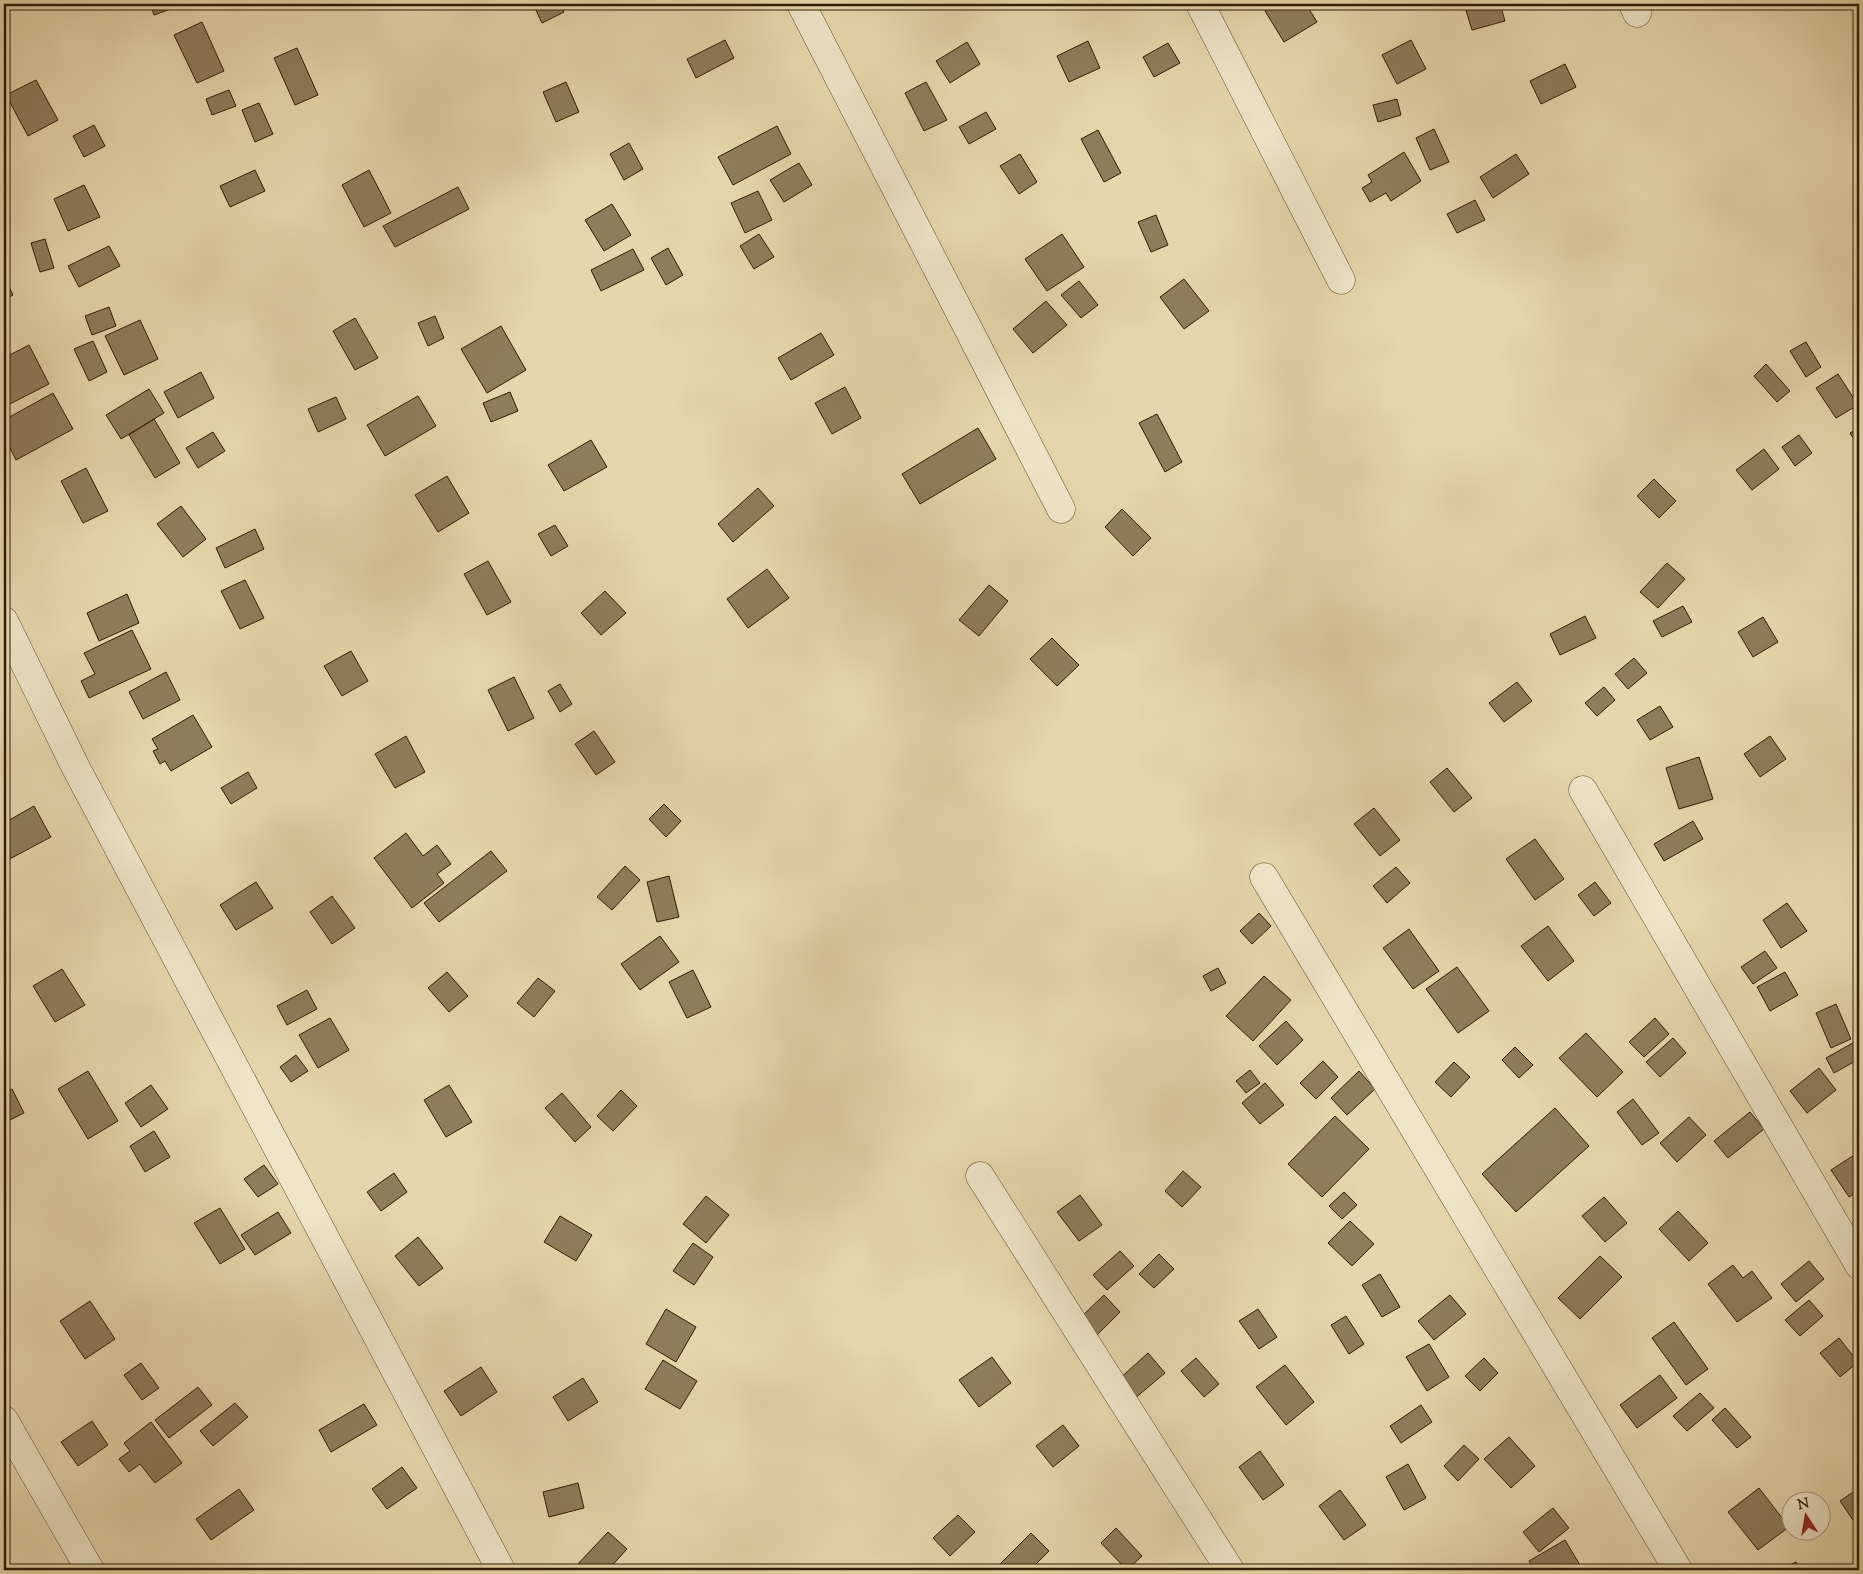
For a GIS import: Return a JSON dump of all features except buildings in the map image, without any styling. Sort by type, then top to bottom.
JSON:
[{"type":"street","points":[[801,4],[1061,509]]},
{"type":"street","points":[[1200,4],[1341,280]]},
{"type":"street","points":[[4,621],[80,775],[501,1570]]},
{"type":"street","points":[[1583,790],[1859,1265]]},
{"type":"street","points":[[1264,877],[1678,1570]]},
{"type":"street","points":[[980,1176],[1230,1570]]},
{"type":"street","points":[[4,1420],[90,1570]]}]
